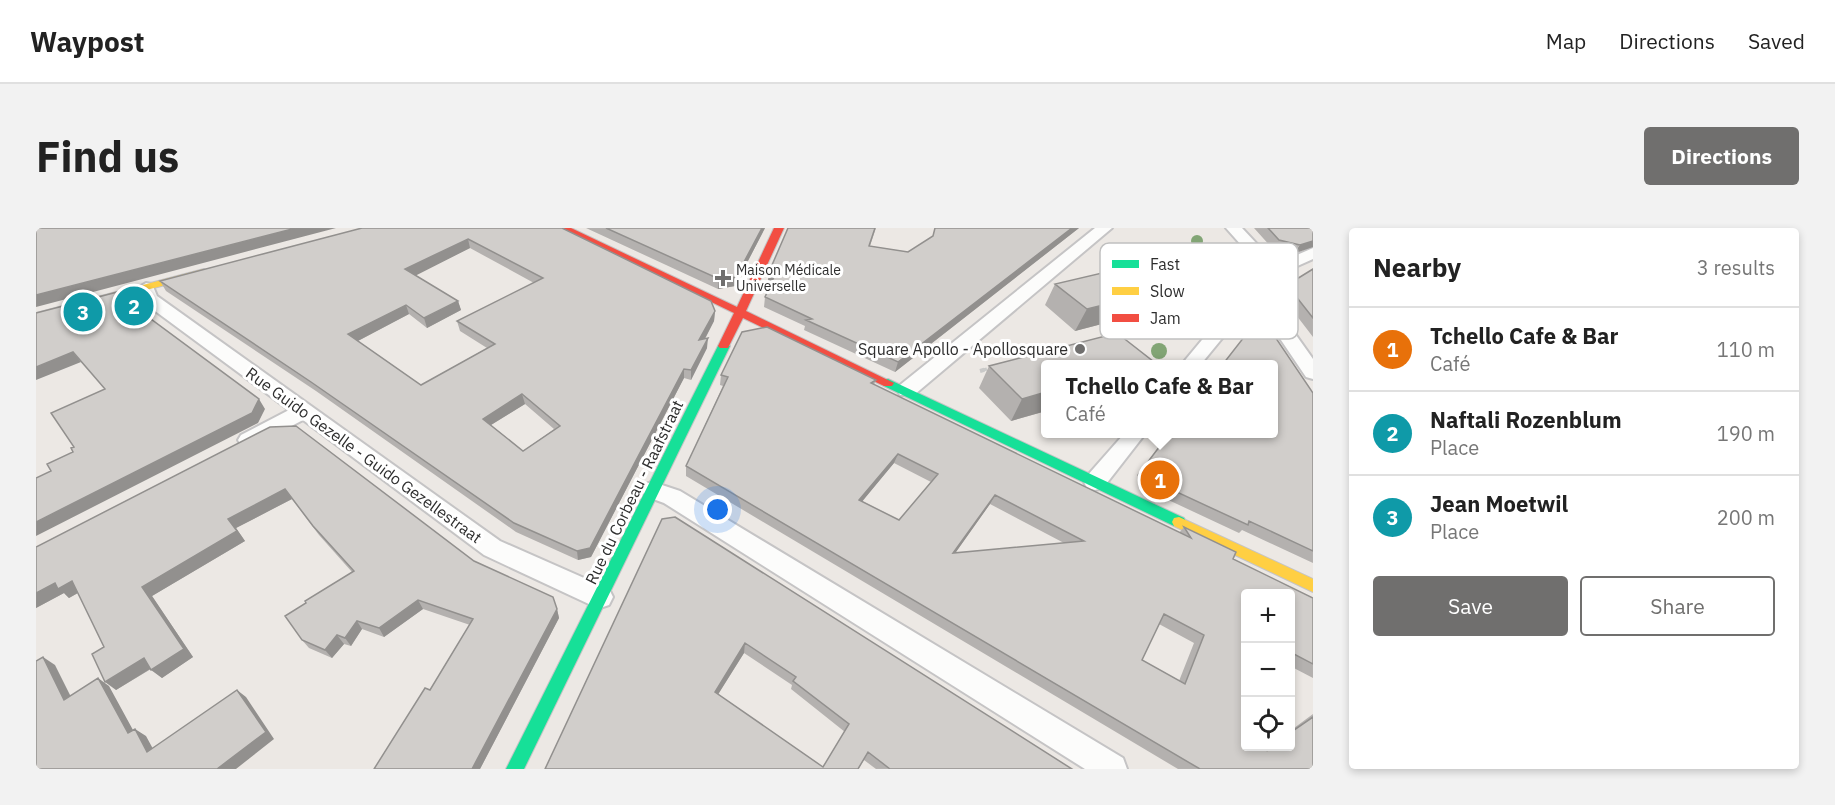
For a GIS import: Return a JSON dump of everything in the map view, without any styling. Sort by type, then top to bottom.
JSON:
[{"type":"street","points":[[564,228],[1313,586]]},
{"type":"street","name":"Rue du Corbeau - Raafstraat","points":[[515,769],[740,313],[743,300],[779,228]]},
{"type":"street","points":[[907,390],[1104,228]]},
{"type":"street","points":[[1234,228],[1248,243]]},
{"type":"street","points":[[1298,260],[1313,253]]},
{"type":"street","points":[[36,316],[214,270]]},
{"type":"street","name":"Rue Guido Gezelle - Guido Gezellestraat","points":[[146,288],[149,298],[492,548],[600,597]]},
{"type":"street","points":[[1194,360],[1212,339]]},
{"type":"street","points":[[1289,339],[1313,374]]},
{"type":"street","points":[[228,451],[304,411]]},
{"type":"street","points":[[1095,482],[1132,438]]},
{"type":"street","points":[[653,490],[672,497],[1112,769]]},
{"type":"path","points":[[980,371],[987,369]]},
{"type":"building","points":[[36,228],[296,228],[36,295]]},
{"type":"building","points":[[362,228],[562,228],[711,301],[715,311],[699,340],[708,338],[691,370],[684,369],[590,548],[577,551],[514,523],[311,382],[160,281]],"holes":[[[468,239],[543,278],[457,321],[495,344],[421,385],[348,334],[406,305],[424,318],[458,301],[405,269]],[[522,394],[560,426],[523,451],[483,419]]]},
{"type":"building","points":[[606,228],[762,228],[736,277],[719,279]]},
{"type":"building","points":[[788,228],[875,228],[869,246],[908,252],[933,236],[935,228],[1072,228],[898,362],[806,320],[812,319],[765,297],[777,270],[769,272]]},
{"type":"building","points":[[1268,228],[1313,228],[1313,241],[1300,245],[1279,240]]},
{"type":"building","points":[[1313,269],[1313,318],[1298,299],[1298,278]]},
{"type":"building","points":[[1100,273],[1100,306],[1087,309],[1055,284]]},
{"type":"building","points":[[133,288],[134,293],[128,302],[259,399],[252,413],[36,522],[36,478],[51,471],[47,464],[73,452],[71,448],[74,447],[51,413],[105,389],[73,352],[36,367],[36,313]]},
{"type":"building","points":[[767,327],[876,380],[871,383],[1191,538],[1184,527],[1236,552],[1233,559],[1295,589],[1241,589],[1241,751],[1295,751],[1295,730],[1313,717],[1313,769],[1200,769],[686,466],[728,377],[721,375],[742,332]],"holes":[[[898,454],[938,474],[899,520],[859,500]],[[995,495],[1084,541],[953,553]],[[1164,614],[1204,635],[1185,684],[1142,660]]]},
{"type":"building","points":[[1100,337],[1125,339],[1151,360],[1041,360],[1041,393],[1022,399],[989,366]]},
{"type":"building","points":[[1243,339],[1276,339],[1313,393],[1313,551],[1249,521],[1248,525],[1153,481],[1144,467],[1166,438],[1278,438],[1278,360],[1226,360]]},
{"type":"building","points":[[296,426],[474,561],[553,597],[557,609],[472,769],[374,769],[425,688],[430,690],[473,619],[418,600],[379,628],[357,621],[345,638],[337,635],[325,650],[302,640],[285,616],[354,571],[313,526],[285,489],[228,519],[237,531],[142,587],[184,649],[151,670],[144,658],[105,682],[92,654],[104,647],[72,581],[58,589],[55,583],[36,593],[36,547],[270,427]]},
{"type":"building","points":[[675,517],[1072,769],[890,769],[868,752],[858,769],[545,769],[662,519]],"holes":[[[745,643],[796,677],[793,681],[849,724],[823,767],[715,692]]]},
{"type":"building","points":[[1295,589],[1313,598],[1313,664],[1295,655]]},
{"type":"building","points":[[43,657],[64,700],[98,678],[128,733],[135,729],[147,752],[237,690],[266,732],[217,769],[36,769],[36,661]]},
{"type":"traffic: fast","points":[[515,769],[724,346]]},
{"type":"traffic: fast","points":[[888,383],[1179,522]]},
{"type":"traffic: slow","points":[[36,316],[204,272]]},
{"type":"traffic: slow","points":[[1179,522],[1313,586]]},
{"type":"traffic: jam","points":[[564,228],[888,383]]},
{"type":"traffic: jam","points":[[724,346],[779,228]]},
{"type":"place","name":"Maison Médicale Universelle","points":[[723,278]]},
{"type":"place","name":"Naftali Rozenblum","points":[[134,306]]},
{"type":"place","name":"Jean Moetwil","points":[[83,312]]},
{"type":"place","name":"Square Apollo - Apollosquare","points":[[1080,349]]},
{"type":"place","name":"Tchello Cafe & Bar","points":[[1160,480]]}]
